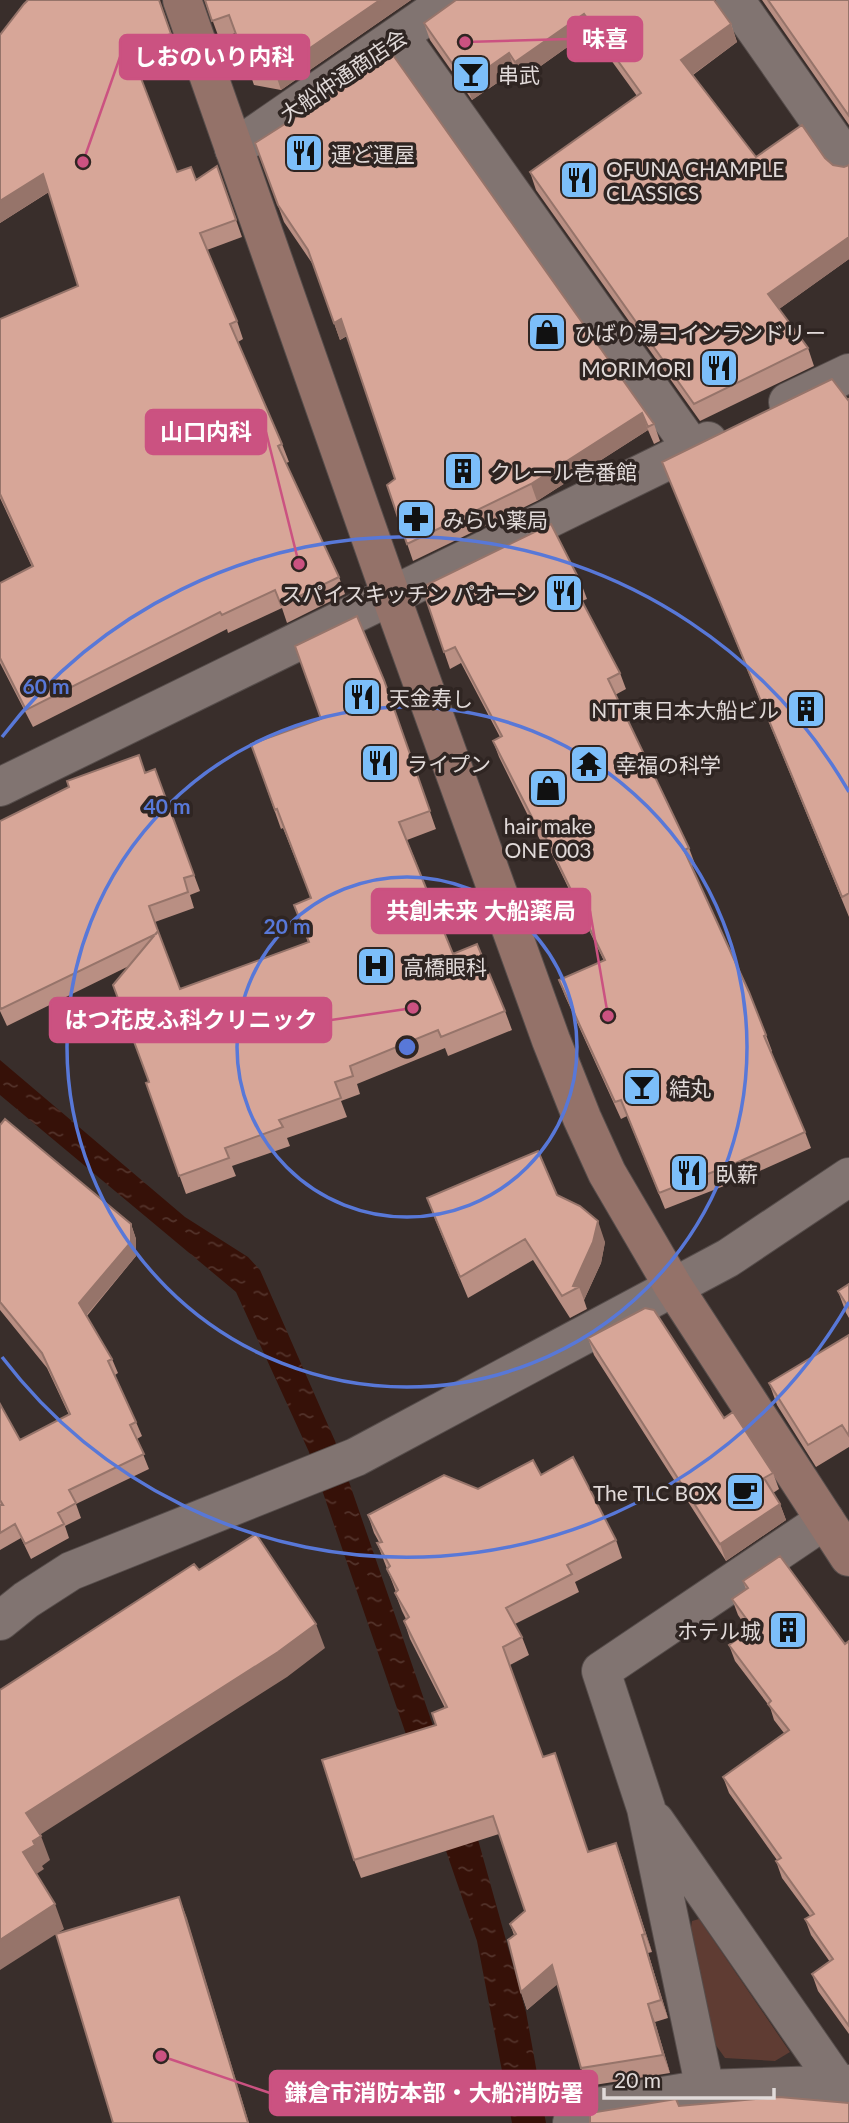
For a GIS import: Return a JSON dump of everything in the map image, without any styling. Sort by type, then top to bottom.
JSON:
[{"type":"street","points":[[182,0],[391,596],[582,1118],[607,1174],[673,1286],[849,1557]]},
{"type":"street","name":"大船仲通商店会","points":[[234,149],[450,0]]},
{"type":"street","points":[[735,0],[849,163]]},
{"type":"street","points":[[400,36],[692,448]]},
{"type":"street","points":[[0,787],[849,373]]},
{"type":"street","points":[[0,1621],[71,1571],[356,1457],[727,1258],[849,1177]]},
{"type":"street","points":[[705,2089],[646,1808],[601,1671],[825,1520]]},
{"type":"street","points":[[646,1808],[843,2083]]},
{"type":"street","points":[[572,2123],[584,2109],[705,2089],[843,2083]]},
{"type":"shaded area","points":[[699,1919],[790,2052],[775,2061],[725,2058],[715,2044],[690,1933],[692,1921]]},
{"type":"water","points":[[0,1060],[185,1217],[248,1257],[260,1270],[335,1441],[459,1801],[467,1800],[526,2012],[546,2123],[512,2123],[477,1941],[309,1452],[236,1292],[0,1095]]},
{"type":"building","points":[[28,0],[159,0],[171,34],[129,47],[177,172],[191,167],[196,180],[217,166],[236,220],[200,233],[237,321],[230,324],[282,444],[278,446],[339,577],[281,605],[275,590],[222,615],[220,612],[26,710],[0,658],[0,583],[33,566],[0,494],[0,319],[78,286],[43,174],[0,201],[0,35]]},
{"type":"building","points":[[205,0],[380,0],[275,72],[248,67],[229,15],[212,21]]},
{"type":"building","points":[[456,0],[714,0],[731,24],[681,60],[756,157],[802,125],[833,165],[849,165],[849,237],[768,294],[808,348],[694,404],[530,172],[641,93],[584,14],[515,62],[509,53],[466,83],[424,23]]},
{"type":"building","points":[[768,0],[849,0],[849,116]]},
{"type":"building","points":[[388,48],[654,424],[648,427],[642,413],[531,484],[407,544],[387,485],[395,479],[341,319],[334,323],[308,250],[278,205],[255,143],[343,87],[335,85]]},
{"type":"building","name":"NTT東日本大船ビル","points":[[832,379],[849,399],[849,893],[842,897],[662,462]]},
{"type":"building","points":[[551,524],[581,583],[574,586],[620,673],[608,679],[689,848],[684,850],[749,992],[766,1035],[764,1036],[805,1132],[659,1193],[621,1100],[615,1102],[559,980],[605,960],[541,828],[538,829],[493,741],[502,736],[455,647],[444,652],[422,587]]},
{"type":"building","points":[[357,616],[384,680],[430,811],[399,822],[453,954],[477,944],[505,1011],[441,1037],[438,1030],[350,1066],[353,1076],[335,1082],[341,1098],[279,1120],[283,1127],[225,1148],[229,1158],[179,1176],[146,1083],[149,1082],[113,985],[158,931],[180,989],[309,942],[294,905],[311,898],[251,744],[321,719],[295,646]]},
{"type":"building","points":[[139,755],[145,773],[155,769],[194,875],[184,878],[188,892],[149,906],[158,931],[156,934],[1,1009],[0,821],[69,787],[67,781]]},
{"type":"building","points":[[5,1119],[131,1224],[131,1242],[79,1303],[112,1359],[108,1361],[136,1422],[130,1425],[144,1454],[69,1490],[76,1503],[58,1513],[64,1524],[25,1544],[15,1524],[0,1533],[0,1505],[3,1505],[0,1500],[0,1404],[20,1440],[70,1414],[42,1353],[0,1302],[0,1125]]},
{"type":"building","points":[[538,1151],[557,1195],[580,1206],[598,1221],[593,1242],[573,1286],[579,1287],[562,1296],[525,1239],[460,1277],[427,1198]]},
{"type":"building","points":[[849,1284],[849,1308],[838,1291]]},
{"type":"building","points":[[645,1308],[654,1310],[724,1418],[733,1412],[773,1473],[764,1478],[780,1504],[720,1544],[588,1338]]},
{"type":"building","points":[[849,1335],[849,1436],[842,1425],[808,1445],[769,1383]]},
{"type":"building","points":[[573,1457],[616,1540],[567,1565],[572,1574],[506,1608],[522,1637],[503,1647],[543,1757],[555,1753],[588,1852],[616,1843],[645,1934],[642,1935],[661,2000],[648,2004],[663,2055],[581,2068],[552,1965],[521,1992],[508,1940],[516,1934],[510,1924],[525,1911],[493,1816],[354,1860],[322,1760],[436,1725],[432,1713],[447,1707],[404,1621],[409,1617],[395,1593],[398,1590],[387,1569],[390,1566],[377,1543],[382,1542],[368,1515],[444,1475],[478,1489],[533,1460],[541,1475]]},
{"type":"building","points":[[256,1534],[316,1624],[278,1652],[26,1813],[41,1836],[33,1841],[35,1845],[23,1852],[55,1904],[0,1940],[0,1690],[194,1564],[199,1570]]},
{"type":"building","points":[[780,1556],[845,1644],[849,1641],[849,2026],[812,1974],[833,1959],[805,1919],[814,1914],[776,1861],[781,1858],[723,1777],[789,1730],[768,1704],[771,1701],[729,1645],[753,1628],[732,1599],[748,1588],[743,1581]]},
{"type":"building","points":[[179,1897],[248,2123],[113,2123],[56,1934]]},
{"type":"building","points":[[779,2097],[849,2103],[849,2123],[590,2123],[590,2113],[676,2099],[679,2106]]},
{"type":"place","name":"味喜","points":[[465,42]]},
{"type":"place","name":"串武","points":[[471,74]]},
{"type":"place","name":"運ど運屋","points":[[304,153]]},
{"type":"place","name":"しおのいり内科","points":[[83,162]]},
{"type":"place","name":"OFUNA CHAMPLE CLASSICS","points":[[579,180]]},
{"type":"place","name":"ひばり湯コインランドリー","points":[[547,332]]},
{"type":"place","name":"MORIMORI","points":[[719,368]]},
{"type":"place","name":"クレール壱番館","points":[[463,471]]},
{"type":"place","name":"みらい薬局","points":[[416,519]]},
{"type":"place","name":"山口内科","points":[[299,564]]},
{"type":"place","name":"スパイスキッチン パオーン","points":[[564,593]]},
{"type":"place","name":"天金寿し","points":[[362,697]]},
{"type":"place","name":"NTT東日本大船ビル","points":[[806,709]]},
{"type":"place","name":"ライプン","points":[[380,763]]},
{"type":"place","name":"幸福の科学","points":[[589,764]]},
{"type":"place","name":"hair make ONE 003","points":[[548,788]]},
{"type":"place","name":"高橋眼科","points":[[376,966]]},
{"type":"place","name":"はつ花皮ふ科クリニック","points":[[413,1008]]},
{"type":"place","name":"共創未来 大船薬局","points":[[608,1016]]},
{"type":"place","name":"結丸","points":[[642,1087]]},
{"type":"place","name":"臥薪","points":[[689,1173]]},
{"type":"place","name":"The TLC BOX","points":[[745,1492]]},
{"type":"place","name":"ホテル城","points":[[788,1630]]},
{"type":"place","name":"鎌倉市消防本部・大船消防署","points":[[161,2056]]}]
